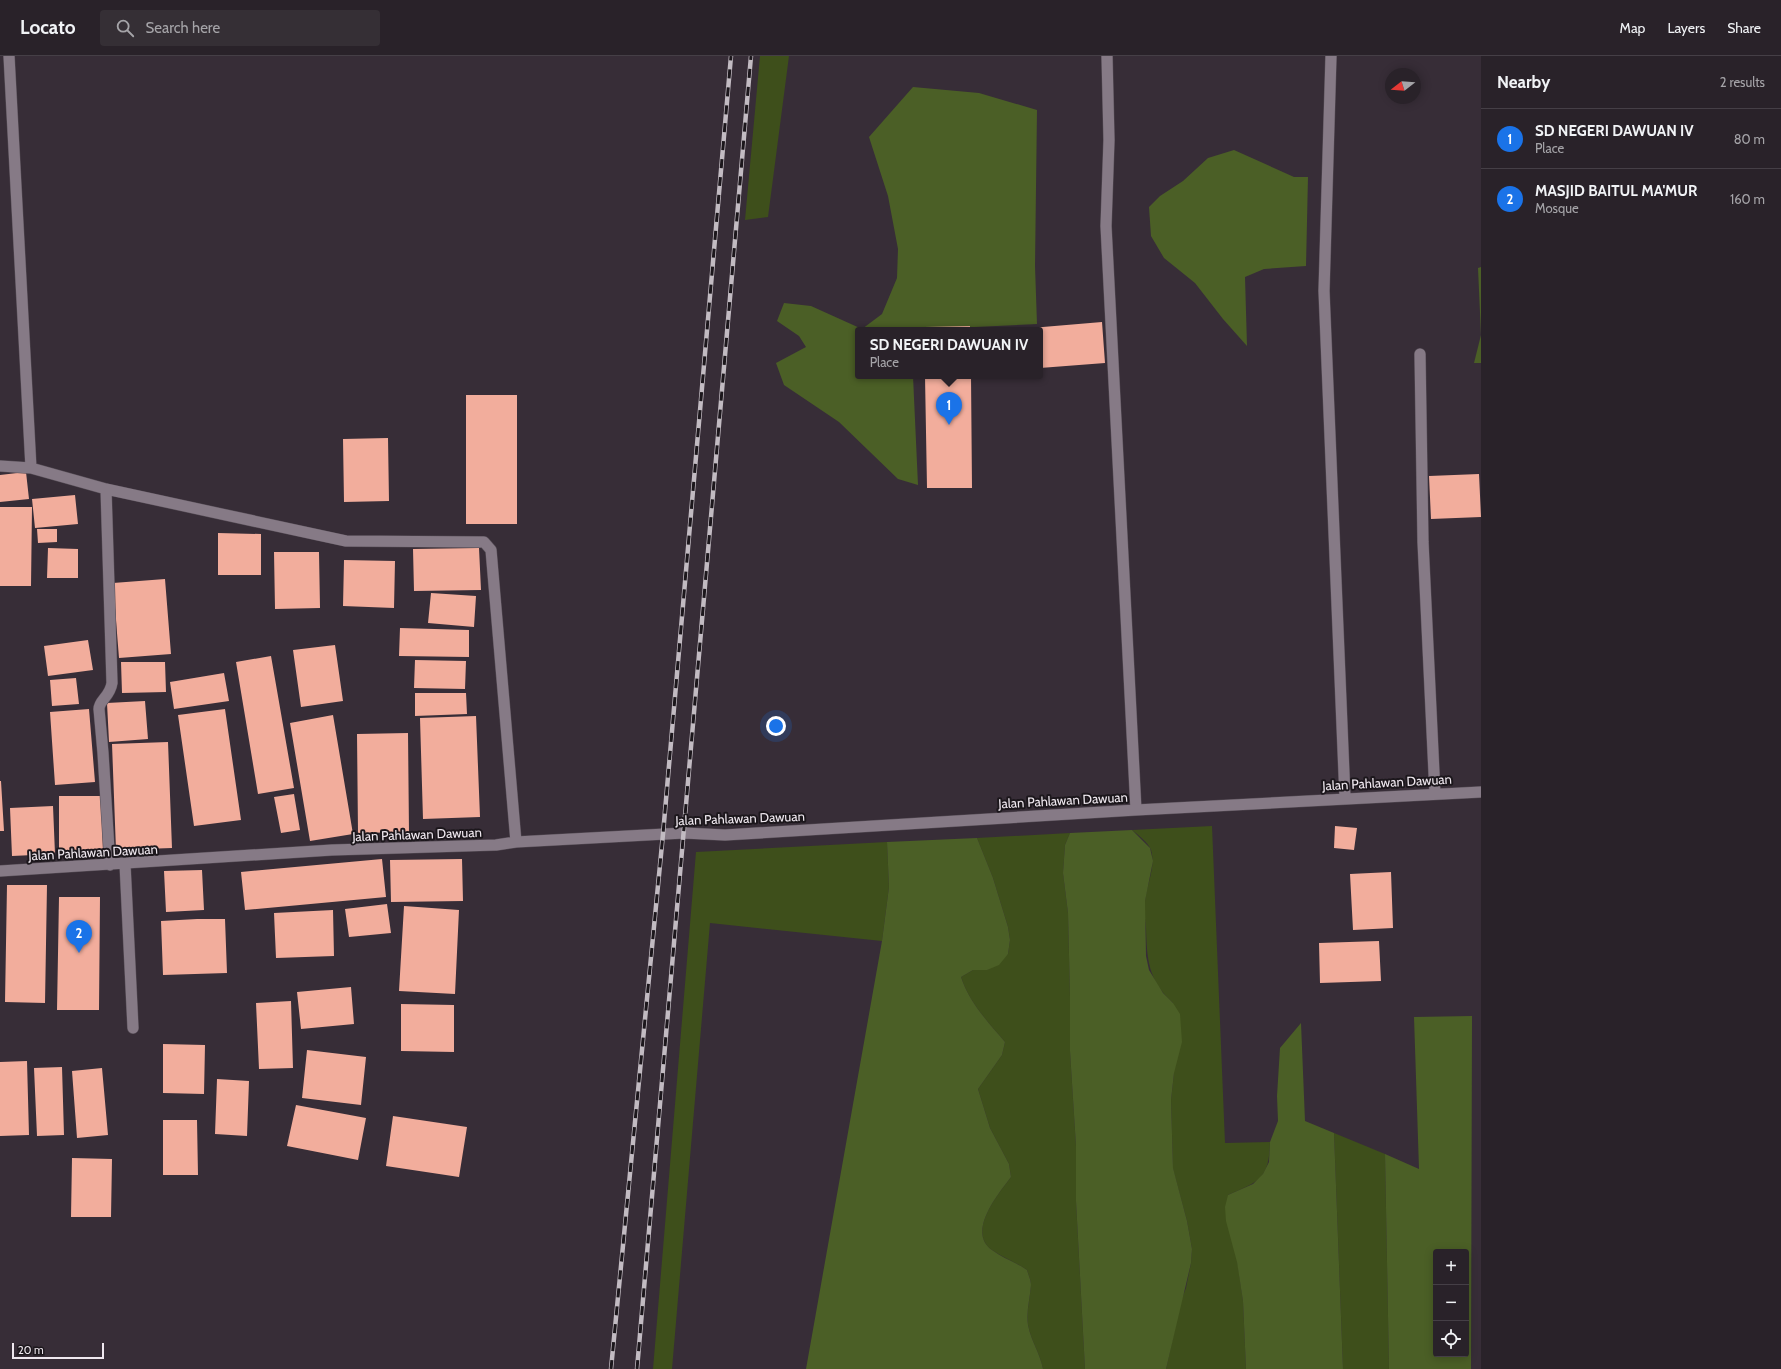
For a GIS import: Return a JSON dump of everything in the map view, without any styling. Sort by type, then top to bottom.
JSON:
[{"type":"street","points":[[9,56],[30,468]]},
{"type":"street","points":[[1107,56],[1109,140],[1106,226],[1136,810]]},
{"type":"street","points":[[1331,56],[1324,291],[1345,798]]},
{"type":"street","points":[[1420,354],[1423,542],[1435,794]]},
{"type":"street","points":[[0,466],[30,468],[106,489],[346,541],[484,542],[491,550],[516,842]]},
{"type":"street","points":[[106,489],[112,683],[110,691],[99,705],[99,709],[110,865]]},
{"type":"street","name":"Jalan Pahlawan Dawuan","points":[[0,871],[332,850],[496,845],[516,842],[684,833],[725,835],[1345,798],[1481,792]]},
{"type":"street","points":[[125,864],[133,1028]]},
{"type":"green space","points":[[760,56],[789,56],[768,217],[745,220]]},
{"type":"green space","points":[[913,87],[979,93],[1037,110],[1035,266],[1037,324],[974,327],[865,327],[882,314],[897,278],[898,249],[888,196],[869,137]]},
{"type":"green space","points":[[1234,150],[1294,177],[1308,177],[1306,266],[1264,269],[1245,277],[1247,346],[1223,319],[1195,283],[1164,258],[1151,236],[1149,207],[1160,196],[1183,181],[1208,158]]},
{"type":"green space","points":[[1481,267],[1481,335],[1478,268]]},
{"type":"green space","points":[[784,303],[811,306],[858,327],[855,327],[855,379],[913,379],[918,485],[898,479],[839,422],[784,385],[776,363],[806,347],[799,336],[777,321]]},
{"type":"green space","points":[[1481,335],[1481,363],[1474,363]]},
{"type":"green space","points":[[1212,826],[1225,1143],[1270,1142],[1269,1154],[1268,1164],[1261,1177],[1248,1186],[1228,1195],[1243,1301],[1246,1369],[1166,1369],[1181,1301],[1186,1288],[1192,1249],[1187,1221],[1173,1169],[1171,1100],[1174,1073],[1173,1003],[1158,986],[1150,969],[1148,960],[1145,904],[1152,869],[1152,856],[1148,844],[1132,830]]},
{"type":"green space","points":[[1132,830],[1150,848],[1153,861],[1145,901],[1146,956],[1149,970],[1163,993],[1173,1003],[1180,1014],[1182,1042],[1174,1073],[1171,1100],[1173,1168],[1187,1221],[1192,1249],[1191,1263],[1166,1369],[1085,1369],[1076,1201],[1076,1146],[1070,1051],[1068,913],[1063,873],[1065,845],[1070,833]]},
{"type":"green space","points":[[1070,833],[1065,845],[1063,873],[1068,913],[1070,1051],[1076,1146],[1076,1201],[1085,1369],[1043,1369],[1028,1325],[1031,1285],[1027,1270],[992,1250],[985,1242],[982,1233],[983,1223],[987,1213],[1011,1177],[1009,1164],[990,1128],[978,1089],[1002,1055],[1005,1042],[974,1003],[964,986],[961,977],[973,970],[987,970],[1008,954],[1010,940],[1008,927],[993,878],[977,838]]},
{"type":"green space","points":[[977,838],[993,878],[1008,927],[1010,940],[1008,954],[999,965],[987,970],[973,970],[961,977],[964,986],[974,1003],[1005,1042],[1002,1055],[978,1089],[990,1128],[1009,1164],[1011,1177],[987,1213],[983,1223],[982,1233],[985,1242],[992,1250],[1027,1270],[1031,1285],[1028,1325],[1043,1369],[806,1369],[882,941],[889,887],[887,842]]},
{"type":"green space","points":[[887,842],[889,887],[882,941],[710,923],[672,1369],[653,1369],[696,852]]},
{"type":"green space","points":[[1472,1016],[1471,1369],[1389,1369],[1385,1154],[1419,1169],[1414,1017]]},
{"type":"green space","points":[[1301,1023],[1305,1121],[1334,1133],[1343,1369],[1246,1369],[1243,1301],[1237,1262],[1226,1221],[1225,1207],[1228,1195],[1253,1184],[1263,1174],[1269,1162],[1270,1142],[1278,1121],[1277,1096],[1280,1048]]},
{"type":"green space","points":[[1334,1133],[1385,1154],[1389,1369],[1343,1369]]},
{"type":"building","points":[[1102,322],[1105,363],[1043,368],[1043,327]]},
{"type":"building","points":[[970,326],[970,327],[925,327]]},
{"type":"building","points":[[925,379],[971,379],[972,488],[927,488]]},
{"type":"building","points":[[466,395],[517,395],[517,524],[466,524]]},
{"type":"building","points":[[388,438],[389,501],[344,502],[343,439]]},
{"type":"building","points":[[26,472],[29,499],[0,502],[0,475]]},
{"type":"building","points":[[1479,474],[1481,517],[1431,519],[1429,476]]},
{"type":"building","points":[[75,495],[78,524],[35,528],[32,499]]},
{"type":"building","points":[[0,507],[32,507],[31,586],[0,586]]},
{"type":"building","points":[[37,529],[57,529],[57,542],[38,543]]},
{"type":"building","points":[[218,533],[261,534],[261,575],[218,575]]},
{"type":"building","points":[[48,548],[78,549],[78,578],[47,578]]},
{"type":"building","points":[[479,548],[481,590],[414,591],[413,549]]},
{"type":"building","points":[[274,552],[319,552],[320,608],[275,609]]},
{"type":"building","points":[[344,560],[395,561],[394,608],[343,606]]},
{"type":"building","points":[[165,579],[171,654],[119,658],[113,583]]},
{"type":"building","points":[[431,593],[476,596],[474,627],[428,623]]},
{"type":"building","points":[[400,628],[469,630],[469,657],[399,656]]},
{"type":"building","points":[[88,640],[93,670],[48,676],[44,646]]},
{"type":"building","points":[[335,645],[343,701],[301,707],[293,650]]},
{"type":"building","points":[[271,656],[294,788],[258,794],[236,662]]},
{"type":"building","points":[[415,660],[466,661],[465,689],[414,688]]},
{"type":"building","points":[[121,662],[165,662],[166,692],[122,693]]},
{"type":"building","points":[[224,673],[229,701],[174,709],[170,682]]},
{"type":"building","points":[[76,678],[79,704],[52,706],[50,680]]},
{"type":"building","points":[[415,693],[466,693],[467,714],[415,716]]},
{"type":"building","points":[[145,701],[148,739],[109,742],[107,703]]},
{"type":"building","points":[[89,709],[95,782],[55,785],[50,712]]},
{"type":"building","points":[[225,709],[241,820],[194,826],[178,715]]},
{"type":"building","points":[[333,715],[353,834],[310,841],[290,723]]},
{"type":"building","points":[[476,716],[480,817],[423,819],[420,718]]},
{"type":"building","points":[[408,733],[409,832],[358,833],[357,734]]},
{"type":"building","points":[[168,742],[172,848],[116,850],[112,744]]},
{"type":"building","points":[[1,781],[4,831],[0,831]]},
{"type":"building","points":[[294,794],[300,830],[281,833],[274,797]]},
{"type":"building","points":[[59,796],[102,796],[103,853],[59,853]]},
{"type":"building","points":[[53,806],[55,854],[12,856],[10,808]]},
{"type":"building","points":[[1335,826],[1357,828],[1354,850],[1334,848]]},
{"type":"building","points":[[382,859],[386,897],[245,910],[241,872]]},
{"type":"building","points":[[462,859],[463,901],[391,902],[390,860]]},
{"type":"building","points":[[202,870],[204,910],[166,912],[164,871]]},
{"type":"building","points":[[1391,872],[1393,928],[1353,930],[1350,874]]},
{"type":"building","points":[[7,885],[47,885],[45,1003],[5,1002]]},
{"type":"building","points":[[59,897],[100,897],[99,1010],[57,1010]]},
{"type":"building","points":[[387,904],[391,933],[349,937],[345,909]]},
{"type":"building","points":[[404,906],[459,910],[455,994],[399,991]]},
{"type":"building","points":[[333,910],[334,956],[276,958],[274,913]]},
{"type":"building","points":[[225,919],[227,973],[163,975],[161,921]]},
{"type":"building","points":[[1379,941],[1381,981],[1320,983],[1319,943]]},
{"type":"building","points":[[351,987],[354,1024],[301,1029],[297,992]]},
{"type":"building","points":[[291,1001],[293,1068],[259,1069],[256,1003]]},
{"type":"building","points":[[401,1004],[454,1005],[454,1052],[401,1051]]},
{"type":"building","points":[[163,1044],[205,1045],[204,1094],[163,1093]]},
{"type":"building","points":[[307,1050],[366,1057],[361,1105],[302,1098]]},
{"type":"building","points":[[27,1061],[29,1135],[0,1136],[0,1062]]},
{"type":"building","points":[[62,1067],[64,1135],[37,1136],[34,1068]]},
{"type":"building","points":[[102,1068],[108,1135],[77,1138],[72,1071]]},
{"type":"building","points":[[217,1079],[249,1081],[247,1136],[215,1134]]},
{"type":"building","points":[[296,1105],[366,1118],[358,1160],[287,1146]]},
{"type":"building","points":[[393,1116],[467,1127],[459,1177],[386,1166]]},
{"type":"building","points":[[163,1120],[197,1120],[198,1175],[163,1175]]},
{"type":"building","points":[[72,1158],[112,1159],[111,1217],[71,1217]]},
{"type":"railway","points":[[611,1369],[663,834],[731,56]]},
{"type":"railway","points":[[637,1369],[751,56]]},
{"type":"place","name":"SD NEGERI DAWUAN IV","points":[[949,425]]},
{"type":"place","name":"MASJID BAITUL MA'MUR","points":[[79,953]]}]
